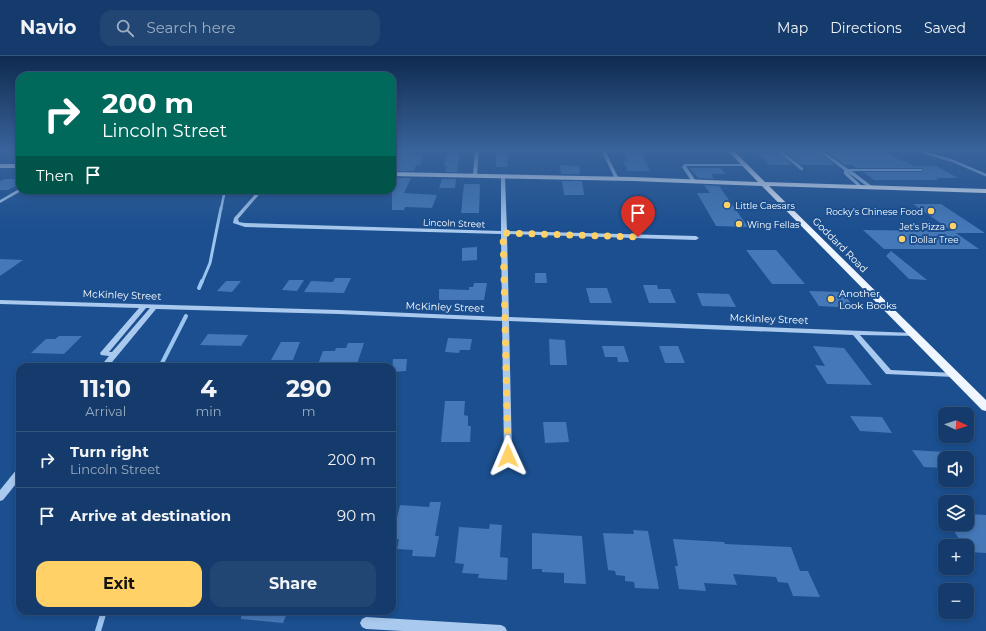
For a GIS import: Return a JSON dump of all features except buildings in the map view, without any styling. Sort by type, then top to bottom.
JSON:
[{"type":"main road","points":[[535,177],[694,181],[861,188],[986,190]]},
{"type":"main road","name":"Goddard Road","points":[[757,177],[986,407]]},
{"type":"street","points":[[503,177],[508,456]]},
{"type":"street","points":[[691,177],[694,181]]},
{"type":"street","points":[[849,177],[861,188]]},
{"type":"street","points":[[857,177],[871,188]]},
{"type":"street","points":[[0,202],[16,193]]},
{"type":"street","name":"Lincoln Street","points":[[258,194],[236,219],[236,223],[245,225],[696,238]]},
{"type":"street","name":"McKinley Street","points":[[0,302],[155,306],[914,335]]},
{"type":"street","points":[[114,354],[104,352],[144,306]]},
{"type":"street","points":[[107,363],[155,306]]},
{"type":"street","points":[[854,332],[889,372],[919,375],[954,375]]},
{"type":"street","points":[[0,497],[16,477]]},
{"type":"street","points":[[366,623],[501,631]]},
{"type":"waterway","points":[[221,209],[224,194]]},
{"type":"waterway","points":[[202,282],[210,263],[221,208]]},
{"type":"waterway","points":[[199,288],[202,281]]},
{"type":"waterway","points":[[162,363],[186,316]]},
{"type":"waterway","points":[[98,631],[103,615]]},
{"type":"place","name":"Little Caesars","points":[[727,205]]},
{"type":"place","name":"Rocky's Chinese Food","points":[[931,211]]},
{"type":"place","name":"Wing Fellas","points":[[739,224]]},
{"type":"place","name":"Jet's Pizza","points":[[953,226]]},
{"type":"place","name":"Dollar Tree","points":[[902,239]]},
{"type":"place","name":"Another Look Books","points":[[831,299]]},
{"type":"route","points":[[508,456],[503,233],[638,237]]}]
